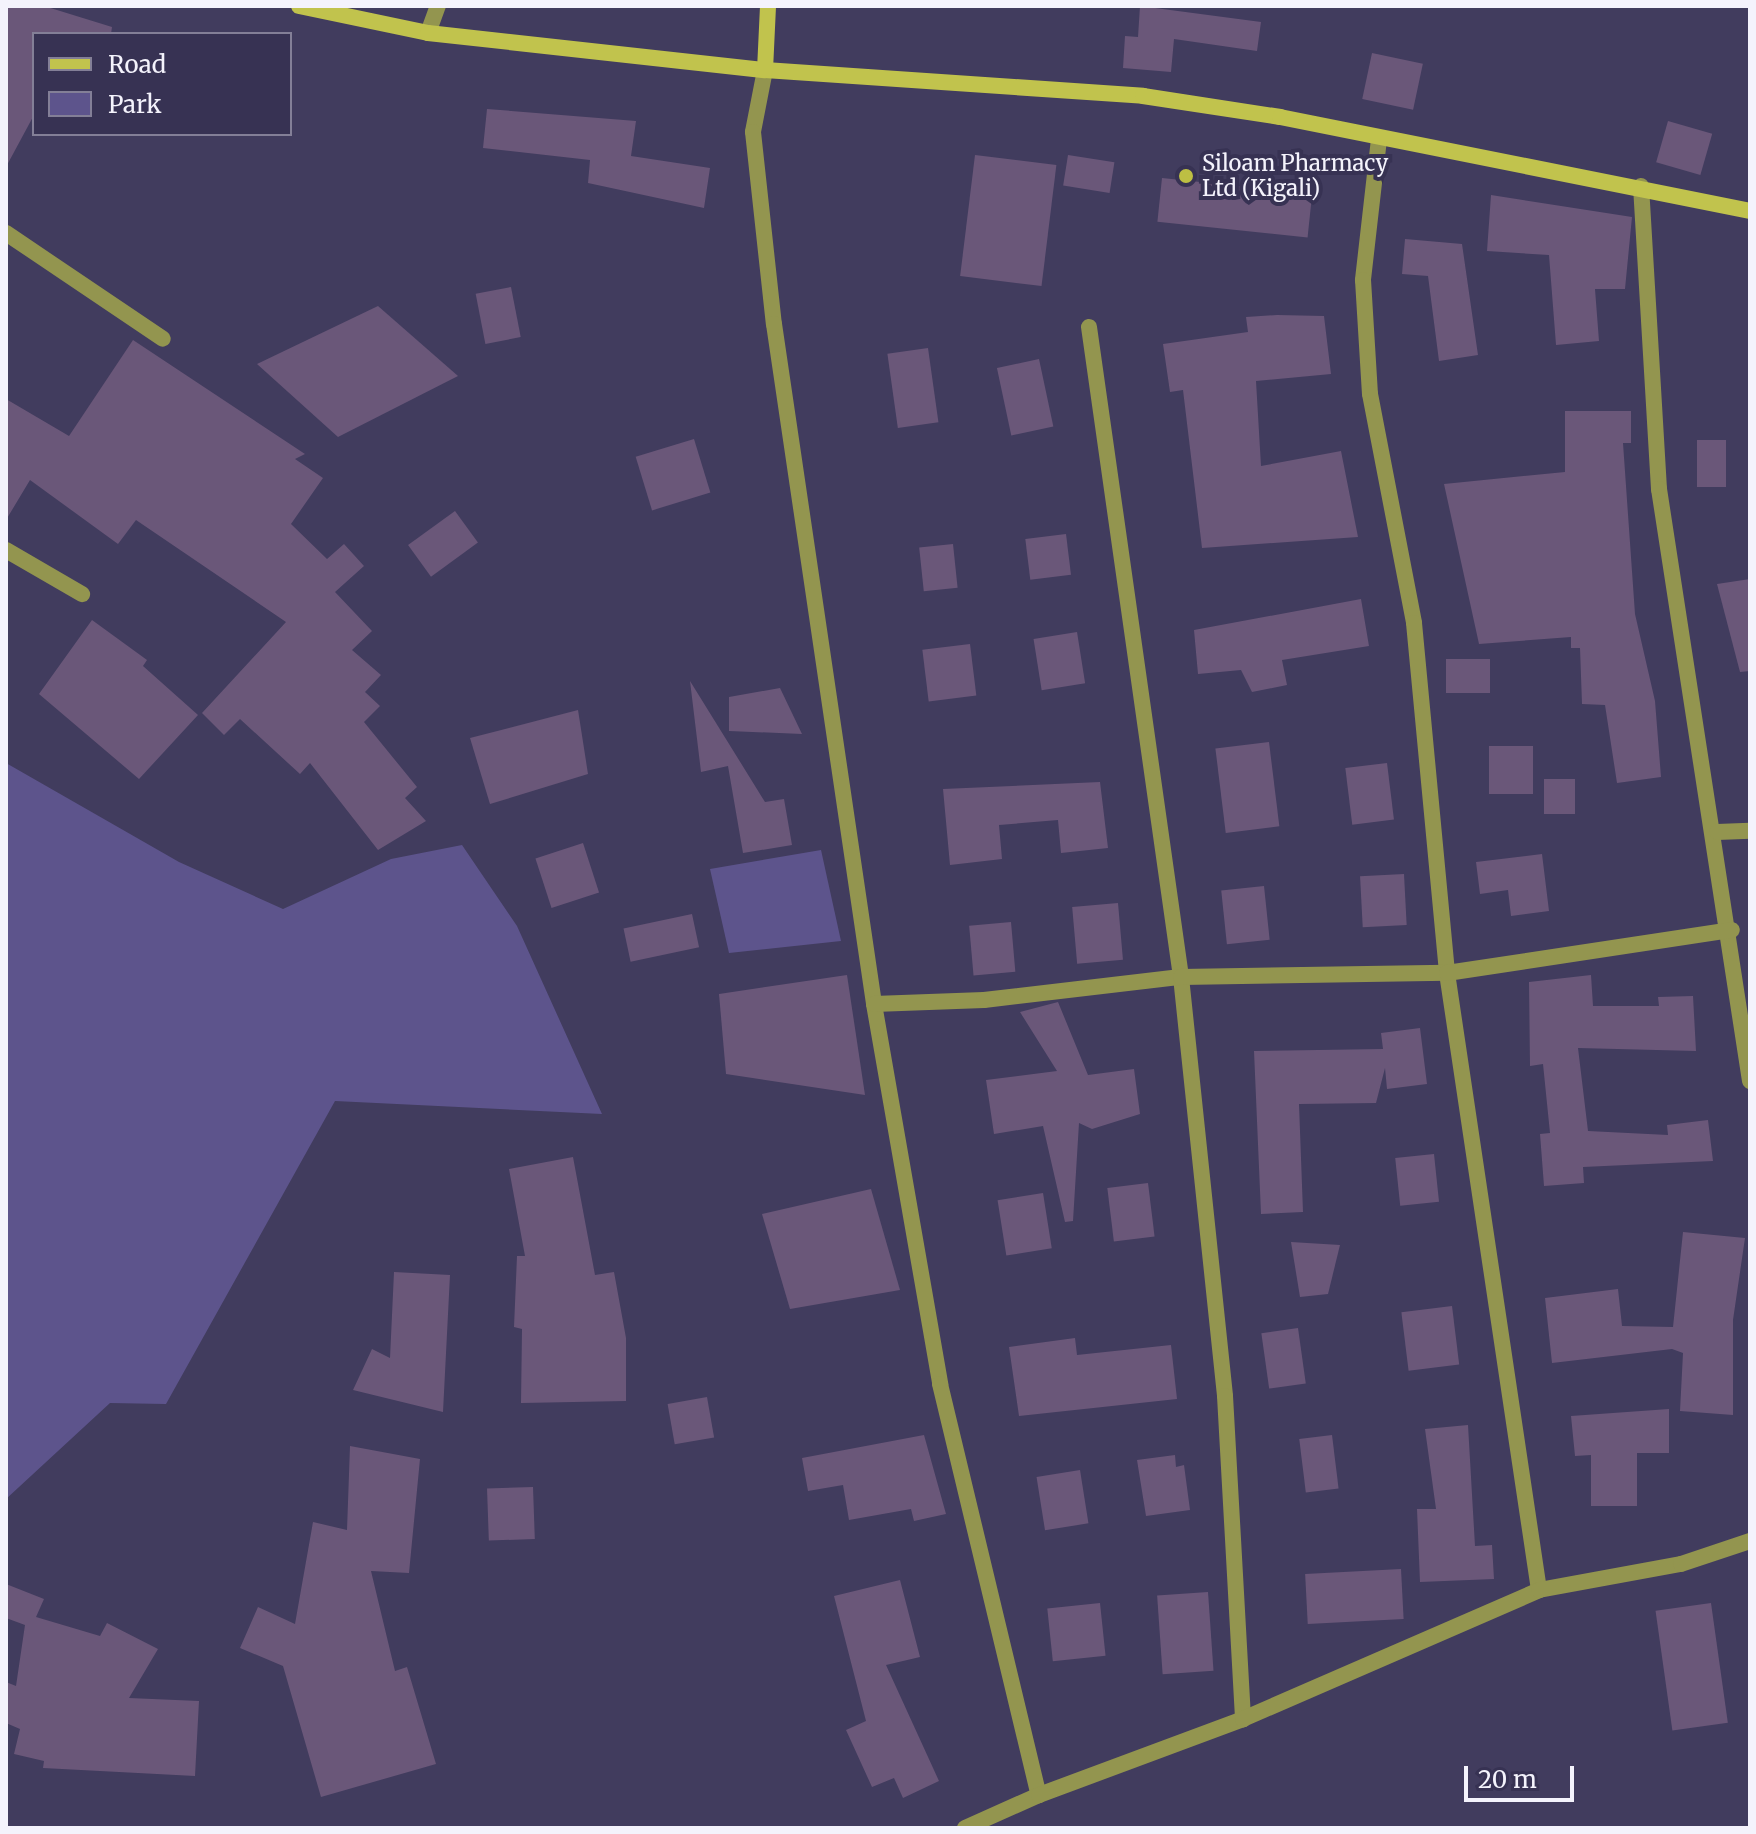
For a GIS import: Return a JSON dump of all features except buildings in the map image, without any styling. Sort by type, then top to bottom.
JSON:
[{"type":"main road","points":[[299,6],[428,33],[765,70],[1143,96],[1641,186],[1750,211]]},
{"type":"main road","points":[[765,70],[768,6]]},
{"type":"street","points":[[428,33],[438,6]]},
{"type":"street","points":[[765,70],[753,132],[774,324],[874,1004],[940,1384],[1039,1795]]},
{"type":"street","points":[[1379,139],[1363,280],[1370,394],[1414,623],[1447,973],[1539,1590]]},
{"type":"street","points":[[1641,186],[1659,489],[1717,832],[1750,1081]]},
{"type":"street","points":[[6,233],[163,339]]},
{"type":"street","points":[[1089,327],[1181,977],[1225,1396],[1243,1719]]},
{"type":"street","points":[[6,550],[82,594]]},
{"type":"street","points":[[1717,832],[1750,831]]},
{"type":"street","points":[[874,1004],[984,1000],[1181,977],[1447,973],[1732,930]]},
{"type":"street","points":[[965,1828],[1039,1795],[1243,1719],[1539,1590],[1681,1564],[1750,1541]]},
{"type":"green space","points":[[6,763],[179,862],[283,909],[391,859],[462,845],[517,926],[602,1114],[335,1101],[166,1404],[110,1403],[6,1499]]},
{"type":"green space","points":[[821,850],[841,941],[729,953],[710,869]]},
{"type":"place","name":"Siloam Pharmacy Ltd (Kigali)","points":[[1186,176]]}]
